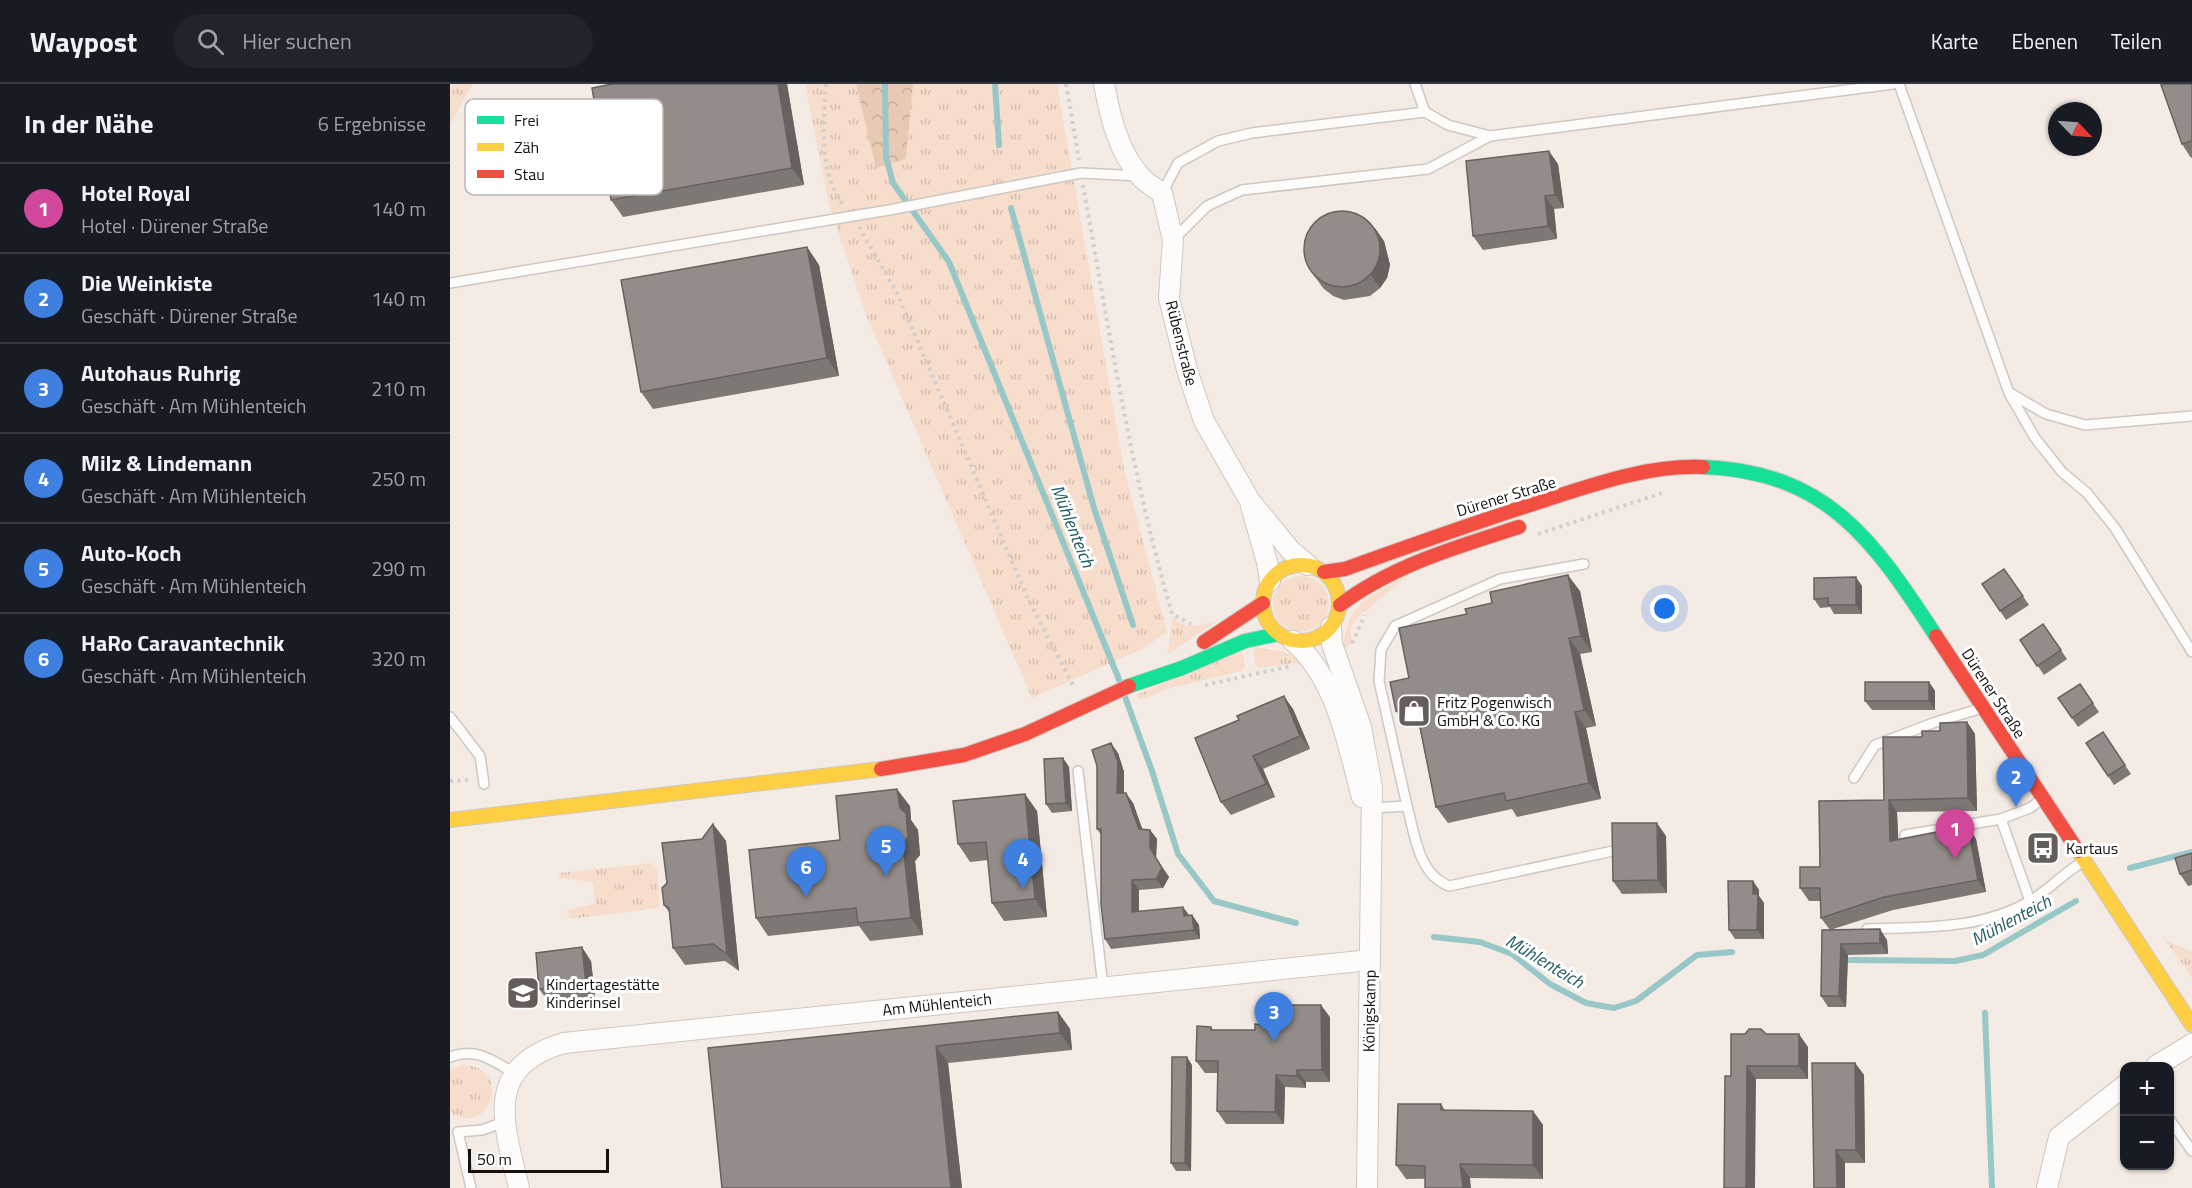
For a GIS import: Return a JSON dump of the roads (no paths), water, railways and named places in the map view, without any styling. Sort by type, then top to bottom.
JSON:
[{"type":"main road","name":"Dürener Straße","points":[[1635,489],[1700,468]]},
{"type":"main road","name":"Dürener Straße","points":[[1316,568],[1345,569],[1469,524],[1597,485],[1659,469],[1700,468],[1750,472],[1782,480],[1810,493],[1862,532],[1900,581],[2192,1024]]},
{"type":"main road","name":"Dürener Straße","points":[[1340,605],[1354,592],[1395,572],[1535,528]]},
{"type":"main road","points":[[450,820],[903,766],[954,757],[1024,734],[1142,680],[1182,668],[1245,640],[1286,638],[1308,641],[1321,636],[1331,627],[1340,605],[1339,593],[1333,581],[1316,568],[1286,567],[1270,581],[1263,603],[1267,621],[1286,638]]},
{"type":"main road","points":[[1142,680],[1235,624],[1263,603]]},
{"type":"street","points":[[1104,84],[1114,130],[1140,176],[1162,193]]},
{"type":"street","name":"Rübenstraße","points":[[1162,193],[1173,240],[1169,298],[1187,370],[1204,421],[1250,501],[1291,550],[1316,568]]},
{"type":"street","name":"Rübenstraße","points":[[1250,501],[1268,562],[1270,581]]},
{"type":"street","name":"Königskamp","points":[[1331,627],[1332,644],[1361,727],[1372,787],[1367,1188]]},
{"type":"street","name":"Königskamp","points":[[1286,638],[1311,655],[1333,699],[1372,834]]},
{"type":"street","name":"Am Mühlenteich","points":[[514,1073],[522,1061],[541,1049],[564,1043],[1370,960]]},
{"type":"street","points":[[2163,1062],[2192,1044]]},
{"type":"street","points":[[514,1073],[506,1097],[504,1122],[519,1188]]},
{"type":"street","points":[[2047,1188],[2059,1137],[2120,1089]]},
{"type":"lane","points":[[1415,84],[1425,112]]},
{"type":"lane","points":[[1173,240],[1207,206],[1242,190],[1428,169],[1490,136],[1893,84]]},
{"type":"lane","points":[[1899,84],[2009,393],[2035,438],[2062,472],[2087,493],[2115,528],[2192,652]]},
{"type":"lane","points":[[1162,193],[1178,163],[1218,141],[1252,133],[1425,112],[1448,125],[1490,136]]},
{"type":"lane","points":[[450,283],[889,210],[1081,173],[1140,176]]},
{"type":"lane","points":[[2009,393],[2046,414],[2085,425],[2192,416]]},
{"type":"lane","points":[[1584,564],[1500,579],[1395,626],[1381,650],[1378,681],[1407,806],[1424,867],[1437,881],[1449,886],[1613,851]]},
{"type":"lane","points":[[1854,778],[1875,745],[1984,707]]},
{"type":"lane","points":[[450,717],[480,756],[484,784]]},
{"type":"lane","points":[[1078,771],[1103,987]]},
{"type":"lane","points":[[1905,835],[2001,819],[2031,808],[2044,798]]},
{"type":"lane","points":[[1372,808],[1407,806]]},
{"type":"lane","points":[[2001,819],[2030,901]]},
{"type":"lane","points":[[1867,930],[1970,924],[2030,901],[2070,869],[2085,861]]},
{"type":"lane","points":[[450,1056],[466,1051],[485,1055],[514,1073]]},
{"type":"lane","points":[[471,1188],[454,1130],[482,1131],[504,1122]]},
{"type":"lane","points":[[2174,1127],[2192,1151]]},
{"type":"waterway","name":"Mühlenteich","points":[[885,84],[886,157],[893,183],[949,262],[1120,682]]},
{"type":"waterway","points":[[995,84],[999,145]]},
{"type":"waterway","points":[[1011,208],[1094,508],[1133,625]]},
{"type":"waterway","name":"Mühlenteich","points":[[1124,694],[1152,771],[1178,854],[1214,901],[1296,923]]},
{"type":"waterway","name":"Mühlenteich","points":[[2130,868],[2192,852]]},
{"type":"waterway","name":"Mühlenteich","points":[[1850,960],[1955,961],[1983,955],[2076,901]]},
{"type":"waterway","name":"Mühlenteich","points":[[1434,937],[1480,942],[1512,954],[1550,984],[1586,1003],[1614,1008],[1636,1001],[1697,955],[1732,952]]},
{"type":"waterway","points":[[1985,1013],[1992,1188]]},
{"type":"place","name":"Fritz Pogenwisch GmbH & Co. KG","points":[[1414,711]]},
{"type":"place","name":"Die Weinkiste","points":[[2016,807]]},
{"type":"place","name":"Kartaus","points":[[2043,848]]},
{"type":"place","name":"Hotel Royal","points":[[1955,859]]},
{"type":"place","name":"Auto-Koch","points":[[886,876]]},
{"type":"place","name":"Milz & Lindemann","points":[[1023,889]]},
{"type":"place","name":"HaRo Caravantechnik","points":[[806,897]]},
{"type":"place","name":"Kindertagestätte Kinderinsel","points":[[523,993]]},
{"type":"place","name":"Autohaus Ruhrig","points":[[1274,1042]]}]
